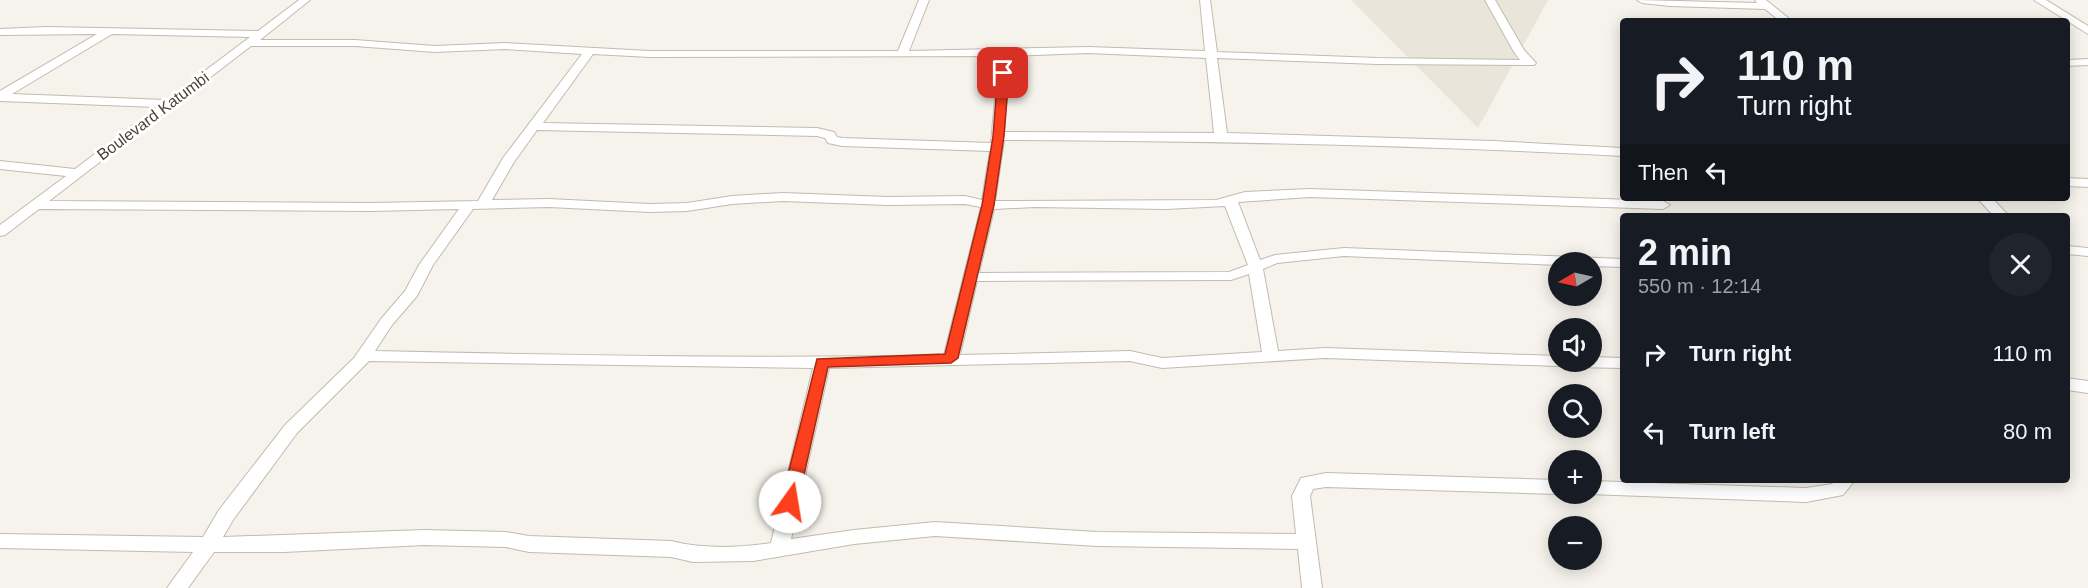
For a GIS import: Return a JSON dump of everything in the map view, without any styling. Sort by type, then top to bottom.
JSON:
[{"type":"street","name":"Boulevard Katumbi","points":[[0,232],[305,0]]},
{"type":"street","points":[[902,54],[924,0]]},
{"type":"street","points":[[1205,0],[1221,137]]},
{"type":"street","points":[[0,32],[110,30],[435,49],[505,46],[589,52],[902,54],[1088,50],[1377,61],[1530,63],[1519,52],[1490,0]]},
{"type":"street","points":[[1642,0],[1691,4],[1763,3],[1783,18]]},
{"type":"street","points":[[2039,0],[2067,18]]},
{"type":"street","points":[[2070,20],[2088,31]]},
{"type":"street","points":[[0,97],[110,30]]},
{"type":"street","points":[[177,588],[209,544],[226,515],[291,429],[365,356],[386,322],[412,293],[426,265],[476,205],[589,52]]},
{"type":"street","points":[[951,358],[988,205],[998,142],[1005,52]]},
{"type":"street","points":[[2070,63],[2088,62]]},
{"type":"street","points":[[0,97],[170,104]]},
{"type":"street","points":[[533,126],[817,132],[830,135],[832,140],[842,142],[998,142],[1221,137],[1493,145],[1620,152]]},
{"type":"street","points":[[0,165],[76,173]]},
{"type":"street","points":[[2070,182],[2088,183]]},
{"type":"street","points":[[36,205],[371,207],[566,204],[650,208],[687,207],[732,200],[783,197],[862,201],[965,200],[988,205],[1034,203],[1176,205],[1216,204],[1263,195],[1310,193],[1664,206]]},
{"type":"street","points":[[1230,200],[1255,265],[1271,357]]},
{"type":"street","points":[[1986,201],[1999,213]]},
{"type":"street","points":[[2070,250],[2088,252]]},
{"type":"street","points":[[970,277],[1231,276],[1275,259],[1344,252],[1620,263]]},
{"type":"street","points":[[365,356],[822,363],[951,358],[1130,356],[1162,363],[1324,354],[1548,361]]},
{"type":"street","points":[[779,549],[822,363]]},
{"type":"street","points":[[1602,363],[1620,363]]},
{"type":"street","points":[[2070,384],[2088,387]]},
{"type":"street","points":[[1312,588],[1301,496],[1308,483],[1326,480],[1548,487]]},
{"type":"street","points":[[1602,488],[1806,495],[1837,490],[1843,483]]},
{"type":"street","points":[[0,541],[209,544],[328,542],[409,537],[473,539],[510,537],[529,544],[671,549],[693,554],[753,553],[854,537],[935,529],[1096,539],[1307,542]]},
{"type":"shaded area","points":[[1351,0],[1548,0],[1478,128]]},
{"type":"route","points":[[790,502],[822,363],[951,358],[988,205],[999,136],[1003,73]]}]
